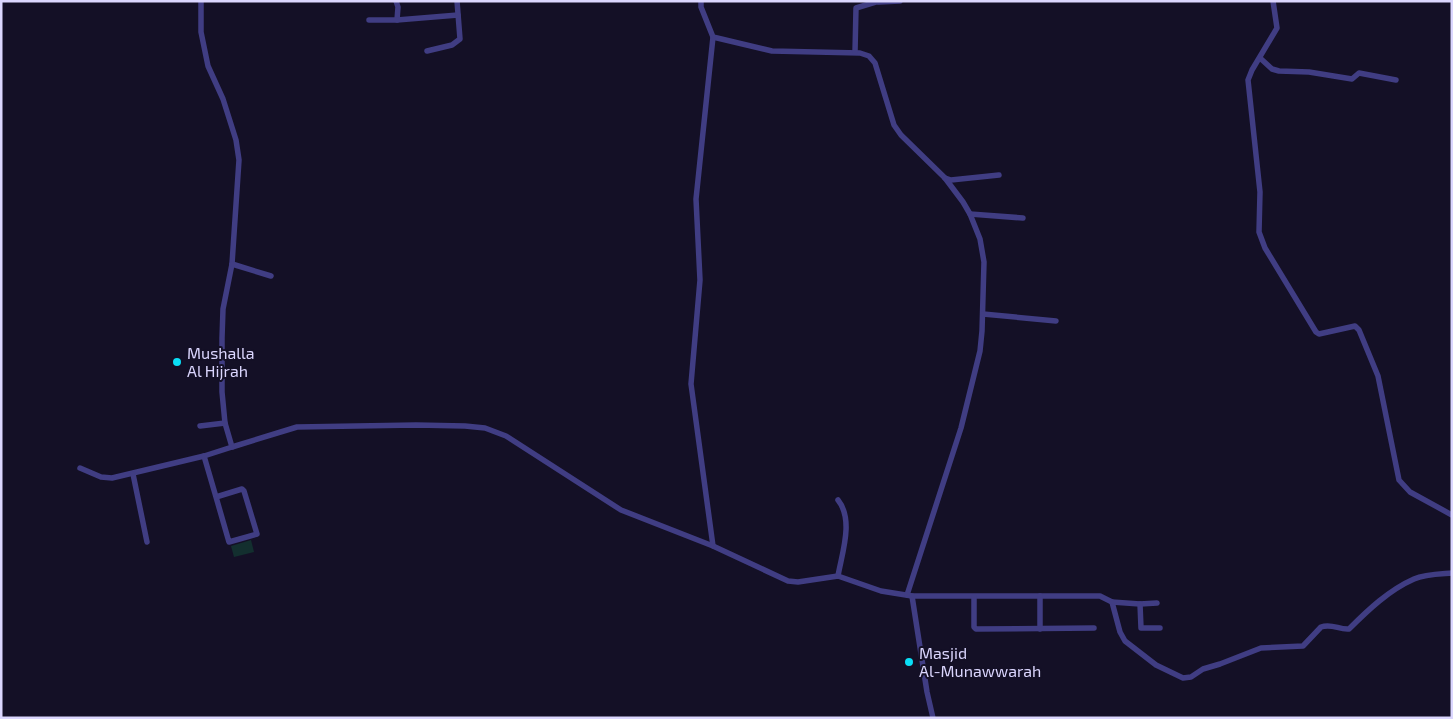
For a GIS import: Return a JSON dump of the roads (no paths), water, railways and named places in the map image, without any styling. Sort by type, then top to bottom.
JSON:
[{"type":"street","points":[[201,1],[201,32],[208,66],[223,99],[238,150],[239,170],[232,264],[223,309],[222,380],[225,423],[232,447]]},
{"type":"street","points":[[396,1],[398,7],[397,20]]},
{"type":"street","points":[[427,51],[457,42],[460,39],[457,1]]},
{"type":"street","points":[[701,1],[701,7],[714,37],[696,199],[700,280],[691,384],[713,546]]},
{"type":"street","points":[[854,52],[856,8],[879,2],[900,1]]},
{"type":"street","points":[[1273,1],[1276,28],[1248,80],[1260,192],[1258,228],[1265,248],[1316,332],[1319,334],[1355,326],[1359,330],[1378,376],[1399,480],[1410,492],[1452,515]]},
{"type":"street","points":[[369,20],[397,20],[458,15]]},
{"type":"street","points":[[714,37],[772,51],[854,52],[869,56],[875,63],[894,125],[946,178],[970,214],[983,250],[980,352],[967,409],[910,595],[933,718]]},
{"type":"street","points":[[1260,58],[1272,69],[1279,71],[1309,72],[1352,79],[1356,74],[1361,74],[1396,80]]},
{"type":"street","points":[[946,178],[952,180],[999,175]]},
{"type":"street","points":[[970,214],[1023,218]]},
{"type":"street","points":[[232,264],[271,276]]},
{"type":"street","points":[[982,314],[1056,321]]},
{"type":"street","points":[[200,426],[225,423]]},
{"type":"street","points":[[80,468],[95,476],[105,478],[133,474],[204,456],[297,427],[416,425],[485,428],[506,436],[621,510],[713,546],[793,582],[838,576],[881,591],[910,595],[974,597],[1096,595],[1112,602],[1156,603]]},
{"type":"street","points":[[204,456],[229,542],[257,534],[242,489],[216,497]]},
{"type":"street","points":[[133,474],[147,542]]},
{"type":"street","points":[[838,500],[846,522],[838,576]]},
{"type":"street","points":[[1112,602],[1120,632],[1126,641],[1156,665],[1183,678],[1191,677],[1203,669],[1268,646],[1287,648],[1305,645],[1325,625],[1349,628],[1377,602],[1414,579],[1429,575],[1452,573]]},
{"type":"street","points":[[1040,596],[1040,629]]},
{"type":"street","points":[[974,597],[974,629],[1094,628]]},
{"type":"street","points":[[1140,604],[1140,628],[1160,628]]},
{"type":"place","name":"Mushalla Al Hijrah","points":[[177,362]]},
{"type":"place","name":"Masjid Al-Munawwarah","points":[[909,662]]}]
